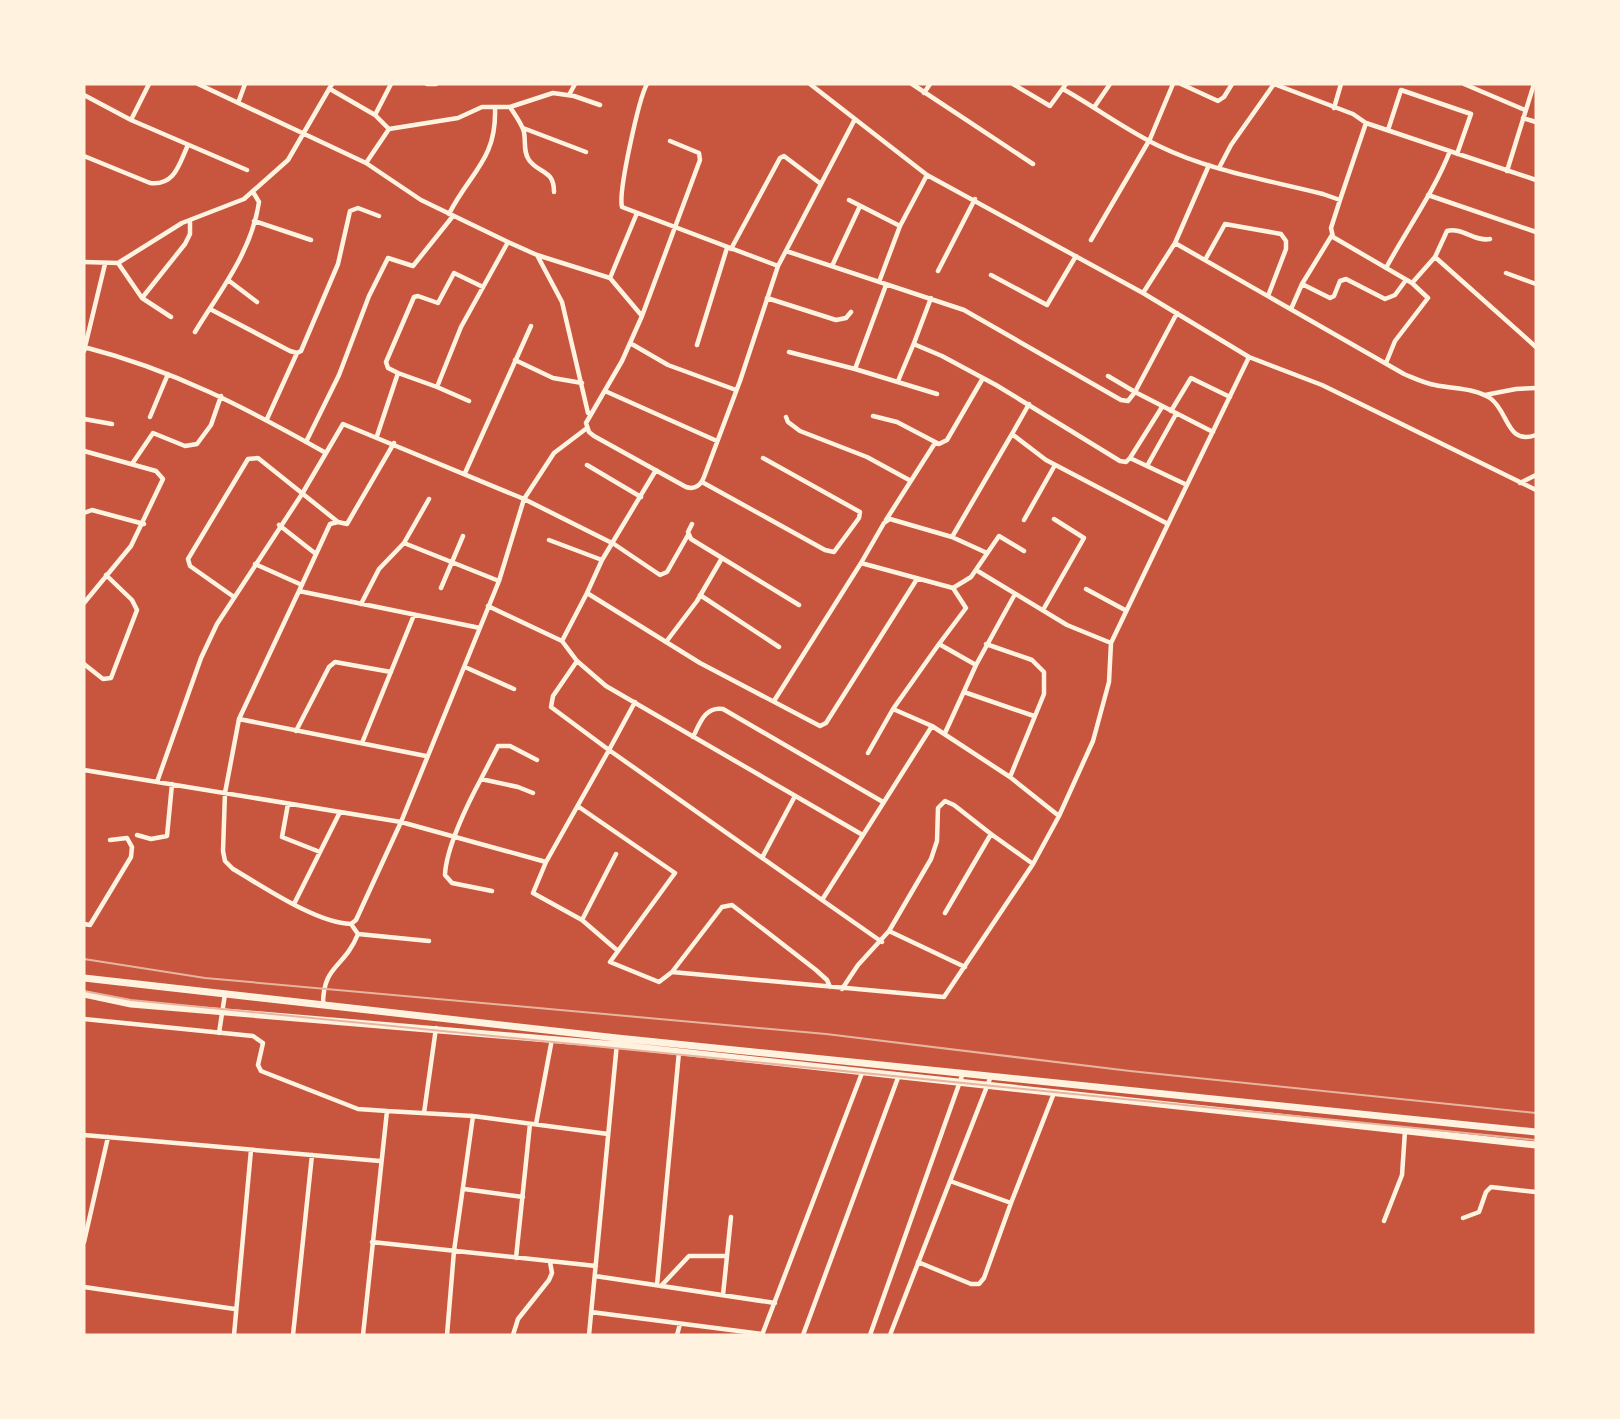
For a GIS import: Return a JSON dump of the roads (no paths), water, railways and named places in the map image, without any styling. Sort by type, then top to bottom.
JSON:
[{"type":"highway","points":[[84,978],[617,1041],[963,1073],[1536,1132]]},
{"type":"highway","points":[[84,994],[131,1004],[552,1039],[617,1041],[680,1053],[862,1074],[960,1082],[1189,1109],[1536,1145]]},
{"type":"highway","points":[[1189,1109],[1190,1097]]},
{"type":"street","points":[[130,120],[150,84]]},
{"type":"street","points":[[198,84],[366,163],[421,200],[508,242],[537,255],[610,279],[642,316]]},
{"type":"street","points":[[238,103],[245,84]]},
{"type":"street","points":[[375,115],[392,84]]},
{"type":"street","points":[[427,84],[436,84]]},
{"type":"street","points":[[569,95],[575,84]]},
{"type":"street","points":[[647,84],[640,103],[621,198],[622,207],[674,229],[778,266]]},
{"type":"street","points":[[810,84],[927,175],[975,199],[1143,293],[1249,357],[1322,385],[1536,490]]},
{"type":"street","points":[[912,84],[1033,164]]},
{"type":"street","points":[[924,93],[930,84]]},
{"type":"street","points":[[1013,84],[1050,106],[1065,86],[1156,145],[1219,168],[1340,200]]},
{"type":"street","points":[[1095,106],[1110,84]]},
{"type":"street","points":[[1091,240],[1150,139],[1173,84]]},
{"type":"street","points":[[1181,84],[1218,101],[1232,84]]},
{"type":"street","points":[[1219,168],[1231,145],[1274,84],[1353,114],[1366,123],[1536,180]]},
{"type":"street","points":[[1334,108],[1341,84]]},
{"type":"street","points":[[1464,84],[1478,87],[1525,110]]},
{"type":"street","points":[[1507,171],[1534,84]]},
{"type":"street","points":[[84,262],[118,263],[190,220],[244,198],[253,192],[288,160],[305,135],[331,86],[375,115],[389,129]]},
{"type":"street","points":[[1388,130],[1401,90],[1471,114],[1457,154]]},
{"type":"street","points":[[366,163],[389,129],[458,118],[476,108],[510,108],[546,95],[569,95],[600,105]]},
{"type":"street","points":[[84,96],[130,120],[247,170]]},
{"type":"street","points":[[306,442],[339,375],[369,296],[388,258],[413,266],[451,215],[460,192],[477,174],[491,145],[496,125],[495,107]]},
{"type":"street","points":[[510,108],[522,128],[526,155],[531,163],[547,172],[554,192]]},
{"type":"street","points":[[1523,118],[1536,122]]},
{"type":"street","points":[[537,255],[562,302],[582,383],[588,415],[587,428],[594,436],[689,488],[702,482],[778,266],[855,119]]},
{"type":"street","points":[[1291,309],[1302,285],[1332,234],[1331,228],[1366,123]]},
{"type":"street","points":[[522,128],[586,152]]},
{"type":"street","points":[[588,415],[605,391],[642,316],[701,158],[699,153],[670,141]]},
{"type":"street","points":[[84,156],[145,181],[160,184],[174,176],[188,145]]},
{"type":"street","points":[[1386,268],[1437,183],[1450,151]]},
{"type":"street","points":[[697,345],[729,248],[780,158],[784,156],[791,159],[821,184]]},
{"type":"street","points":[[1143,293],[1174,243],[1209,165]]},
{"type":"street","points":[[879,282],[900,226],[927,175]]},
{"type":"street","points":[[195,332],[242,257],[259,202],[253,192]]},
{"type":"street","points":[[1428,195],[1536,232]]},
{"type":"street","points":[[938,271],[975,199]]},
{"type":"street","points":[[849,200],[900,226]]},
{"type":"street","points":[[832,266],[860,206]]},
{"type":"street","points":[[267,419],[297,353],[304,347],[338,264],[350,211],[358,208],[379,216]]},
{"type":"street","points":[[610,279],[637,213]]},
{"type":"street","points":[[142,298],[185,244],[190,234],[190,220]]},
{"type":"street","points":[[255,221],[311,240]]},
{"type":"street","points":[[1205,260],[1225,224],[1281,234],[1286,240],[1286,249],[1268,296]]},
{"type":"street","points":[[1412,283],[1435,256],[1445,233],[1450,230],[1482,240],[1490,239]]},
{"type":"street","points":[[1332,234],[1412,283],[1428,300],[1395,341],[1386,363]]},
{"type":"street","points":[[437,387],[454,341],[508,242]]},
{"type":"street","points":[[1174,243],[1386,363],[1431,385],[1485,396],[1496,403],[1517,435],[1524,438],[1536,435]]},
{"type":"street","points":[[786,251],[973,314],[1123,402],[1131,399],[1177,313]]},
{"type":"street","points":[[991,275],[1047,305],[1076,256]]},
{"type":"street","points":[[1435,256],[1534,345],[1536,338]]},
{"type":"street","points":[[118,263],[142,298],[171,317]]},
{"type":"street","points":[[105,264],[84,348],[168,374],[221,396],[326,453]]},
{"type":"street","points":[[469,401],[398,373],[388,368],[386,362],[414,297],[418,296],[438,303],[454,273],[483,287]]},
{"type":"street","points":[[1506,273],[1536,284]]},
{"type":"street","points":[[1302,285],[1330,298],[1334,296],[1342,279],[1346,279],[1385,299],[1395,295],[1406,280]]},
{"type":"street","points":[[228,280],[257,302]]},
{"type":"street","points":[[855,369],[886,285]]},
{"type":"street","points":[[767,298],[836,320],[846,318],[851,312]]},
{"type":"street","points":[[898,381],[931,298]]},
{"type":"street","points":[[210,309],[297,353]]},
{"type":"street","points":[[465,474],[531,326]]},
{"type":"street","points":[[630,343],[668,365],[736,390]]},
{"type":"street","points":[[914,343],[983,378],[1126,462],[1162,407]]},
{"type":"street","points":[[789,352],[898,381],[937,394]]},
{"type":"street","points":[[672,972],[944,997],[1033,864],[1059,816],[1093,741],[1108,688],[1111,643],[1249,357]]},
{"type":"street","points":[[515,360],[553,378],[582,383]]},
{"type":"street","points":[[377,436],[398,373]]},
{"type":"street","points":[[150,417],[168,374]]},
{"type":"street","points":[[1108,376],[1162,407],[1213,432]]},
{"type":"street","points":[[774,701],[935,443],[947,440],[983,378]]},
{"type":"street","points":[[1147,466],[1191,378],[1230,397]]},
{"type":"street","points":[[1485,396],[1516,389],[1536,388]]},
{"type":"street","points":[[605,391],[717,441]]},
{"type":"street","points":[[132,464],[153,433],[185,446],[198,444],[211,425],[221,396]]},
{"type":"street","points":[[952,537],[1029,404]]},
{"type":"street","points":[[873,416],[906,426],[935,443]]},
{"type":"street","points":[[786,417],[788,422],[800,431],[867,458],[911,481]]},
{"type":"street","points":[[84,419],[112,424]]},
{"type":"street","points":[[157,782],[205,649],[234,597],[279,525],[302,494],[342,424],[377,436],[524,498],[614,544],[662,576],[688,535],[692,524]]},
{"type":"street","points":[[338,522],[330,524],[239,719],[225,793],[225,861],[233,869],[294,904],[336,923],[351,924],[356,920],[401,822],[426,756],[465,667],[499,581],[524,498],[554,453],[587,428]]},
{"type":"street","points":[[1012,434],[1055,465],[1168,524]]},
{"type":"street","points":[[234,597],[190,566],[188,559],[245,463],[252,457],[258,458],[338,522],[347,524],[394,443]]},
{"type":"street","points":[[84,451],[156,471],[163,479],[144,524],[131,546],[84,603]]},
{"type":"street","points":[[702,482],[825,550],[834,552],[859,518],[860,512],[763,458]]},
{"type":"street","points":[[1130,458],[1187,485]]},
{"type":"street","points":[[587,465],[641,497]]},
{"type":"street","points":[[1024,520],[1055,465]]},
{"type":"street","points":[[562,641],[602,560],[614,544],[656,470]]},
{"type":"street","points":[[1520,483],[1536,475]]},
{"type":"street","points":[[361,604],[380,569],[404,543],[429,499]]},
{"type":"street","points":[[84,513],[92,510],[144,524]]},
{"type":"street","points":[[884,523],[896,519],[952,537],[987,553]]},
{"type":"street","points":[[1043,610],[1084,538],[1054,519]]},
{"type":"street","points":[[279,525],[316,554]]},
{"type":"street","points":[[688,535],[800,605]]},
{"type":"street","points":[[441,588],[463,536]]},
{"type":"street","points":[[861,562],[953,588],[966,581],[976,570],[999,536],[1024,550]]},
{"type":"street","points":[[549,540],[602,560]]},
{"type":"street","points":[[404,543],[499,581]]},
{"type":"street","points":[[666,642],[700,595],[722,558]]},
{"type":"street","points":[[255,564],[302,585]]},
{"type":"street","points":[[976,570],[1067,625],[1111,643]]},
{"type":"street","points":[[84,664],[103,679],[111,678],[136,610],[132,600],[106,575]]},
{"type":"street","points":[[587,593],[666,642],[814,725],[820,726],[826,723],[917,579]]},
{"type":"street","points":[[868,753],[893,709],[966,608],[953,588]]},
{"type":"street","points":[[1086,589],[1125,610]]},
{"type":"street","points":[[299,591],[480,628]]},
{"type":"street","points":[[945,733],[986,644],[1016,594]]},
{"type":"street","points":[[700,595],[779,647]]},
{"type":"street","points":[[488,606],[562,641],[577,661],[606,686],[861,834]]},
{"type":"street","points":[[362,744],[414,615]]},
{"type":"street","points":[[939,644],[976,665]]},
{"type":"street","points":[[986,644],[1032,660],[1044,672],[1044,694],[1010,777]]},
{"type":"street","points":[[577,661],[553,696],[551,707],[882,942]]},
{"type":"street","points":[[296,731],[329,667],[334,662],[391,672]]},
{"type":"street","points":[[465,667],[514,690]]},
{"type":"street","points":[[964,692],[1034,716]]},
{"type":"street","points":[[618,951],[582,920],[533,892],[546,862],[579,807],[635,702]]},
{"type":"street","points":[[693,737],[707,712],[716,708],[723,709],[883,802]]},
{"type":"street","points":[[893,709],[945,733],[1010,777],[1059,816]]},
{"type":"street","points":[[239,719],[426,756]]},
{"type":"street","points":[[822,900],[861,834],[932,726]]},
{"type":"street","points":[[492,891],[452,883],[447,879],[445,870],[481,779],[498,746],[510,746],[537,760]]},
{"type":"street","points":[[84,770],[401,822],[546,862]]},
{"type":"street","points":[[481,779],[518,787],[533,793]]},
{"type":"street","points":[[137,836],[151,839],[167,836],[172,784]]},
{"type":"street","points":[[763,856],[795,796]]},
{"type":"street","points":[[842,988],[858,965],[882,942],[936,848],[938,808],[942,802],[954,805],[1033,864]]},
{"type":"street","points":[[288,804],[282,837],[320,852]]},
{"type":"street","points":[[579,807],[675,873],[610,962],[658,982],[672,972],[722,907],[728,904],[816,970],[827,980],[830,987]]},
{"type":"street","points":[[294,904],[340,812]]},
{"type":"street","points":[[945,913],[991,834]]},
{"type":"street","points":[[84,924],[90,926],[131,857],[132,847],[127,838],[110,840]]},
{"type":"street","points":[[582,920],[616,854]]},
{"type":"street","points":[[351,924],[358,934]]},
{"type":"street","points":[[889,931],[965,967]]},
{"type":"street","points":[[358,934],[429,940]]},
{"type":"street","points":[[323,1005],[323,989],[328,974],[344,960],[358,934]]},
{"type":"street","points":[[219,1033],[225,994]]},
{"type":"street","points":[[84,1019],[261,1039],[263,1043],[258,1065],[261,1071],[358,1109],[473,1116],[608,1134]]},
{"type":"street","points":[[424,1113],[436,1028]]},
{"type":"street","points":[[516,1258],[533,1124],[552,1039]]},
{"type":"street","points":[[589,1335],[617,1041]]},
{"type":"street","points":[[659,1285],[680,1053]]},
{"type":"street","points":[[803,1335],[902,1067]]},
{"type":"street","points":[[870,1335],[963,1073]]},
{"type":"street","points":[[591,1312],[762,1335],[862,1074]]},
{"type":"street","points":[[890,1335],[992,1076]]},
{"type":"street","points":[[918,1262],[971,1284],[979,1284],[984,1278],[1054,1093]]},
{"type":"street","points":[[363,1335],[387,1111]]},
{"type":"street","points":[[447,1335],[454,1251],[473,1116]]},
{"type":"street","points":[[1384,1221],[1402,1175],[1405,1131]]},
{"type":"street","points":[[84,1135],[380,1161]]},
{"type":"street","points":[[84,1242],[108,1137]]},
{"type":"street","points":[[234,1335],[251,1150]]},
{"type":"street","points":[[293,1335],[312,1155]]},
{"type":"street","points":[[950,1181],[1011,1203]]},
{"type":"street","points":[[1463,1218],[1479,1212],[1486,1192],[1491,1187],[1536,1192]]},
{"type":"street","points":[[464,1189],[523,1197]]},
{"type":"street","points":[[723,1295],[731,1218]]},
{"type":"street","points":[[372,1242],[596,1266]]},
{"type":"street","points":[[659,1285],[689,1256],[727,1256]]},
{"type":"street","points":[[513,1335],[518,1319],[549,1280],[552,1274],[550,1262]]},
{"type":"street","points":[[595,1276],[775,1303]]},
{"type":"street","points":[[84,1287],[236,1309]]},
{"type":"street","points":[[677,1335],[680,1324]]},
{"type":"railway","points":[[84,959],[205,978],[826,1034],[1130,1071],[1536,1113]]},
{"type":"railway","points":[[84,991],[131,1000],[1536,1140]]}]
